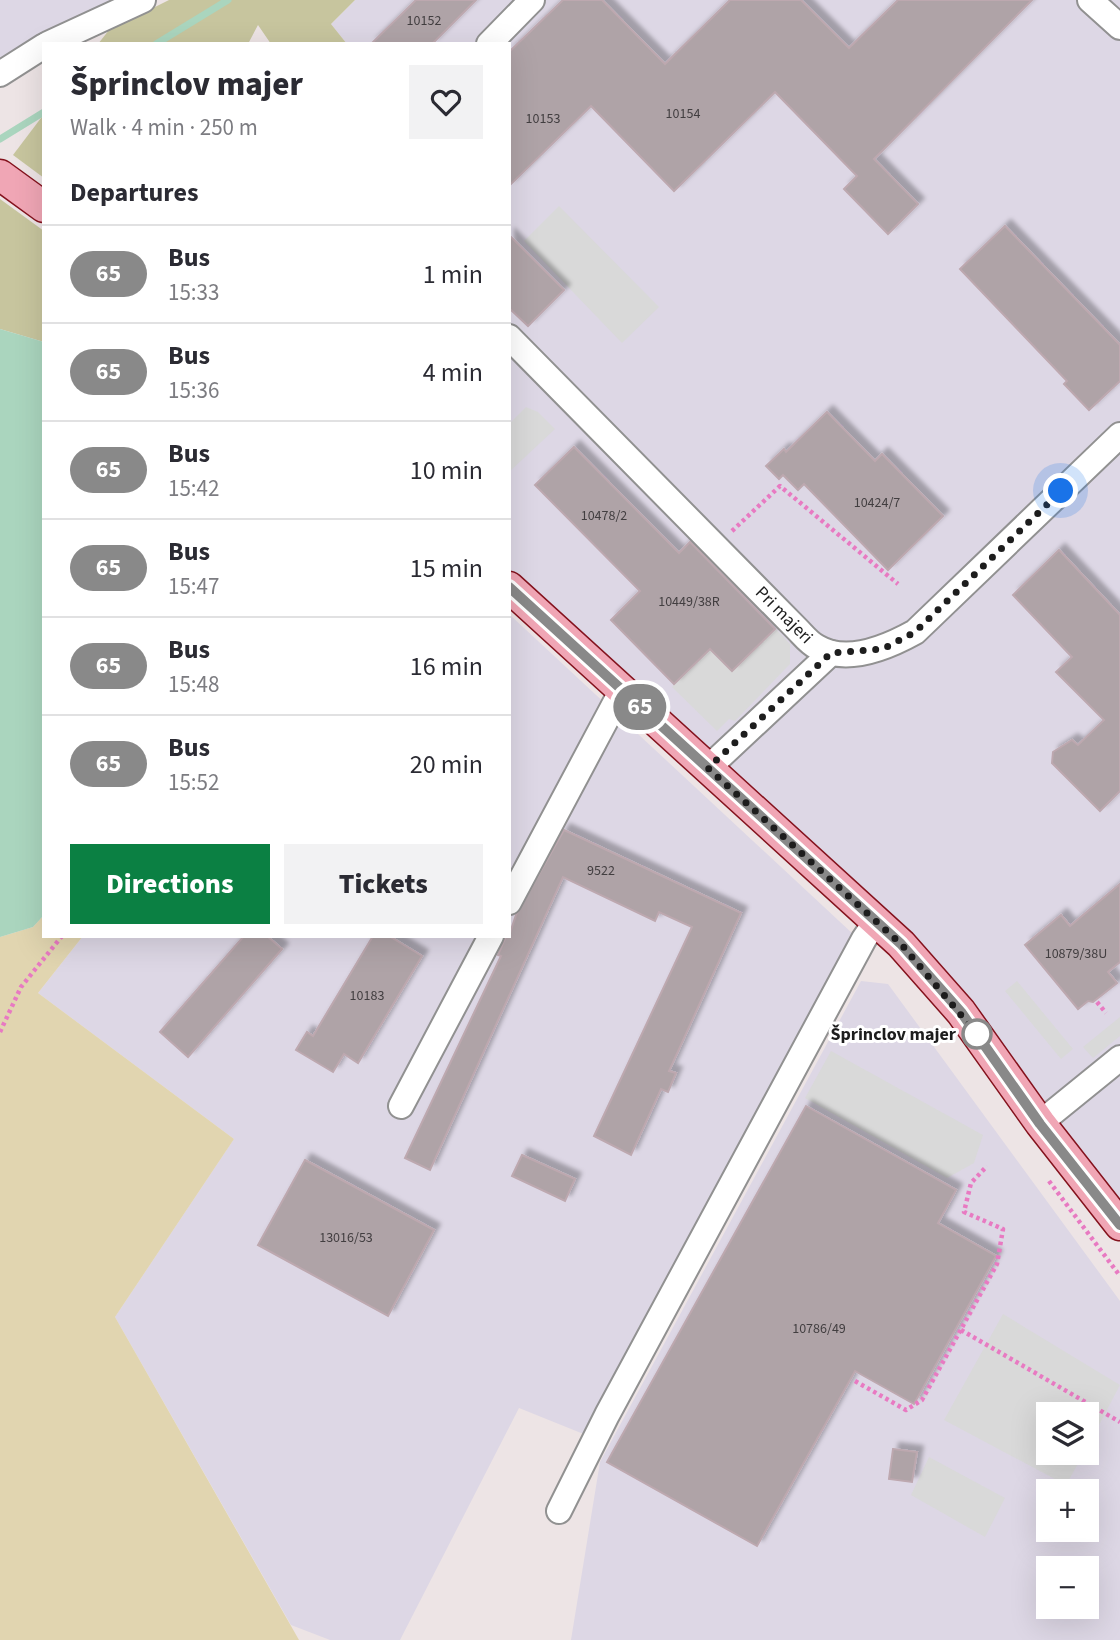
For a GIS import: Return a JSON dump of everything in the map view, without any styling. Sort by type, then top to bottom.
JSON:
[{"type":"main road","points":[[0,175],[42,206]]},
{"type":"main road","points":[[511,589],[877,920],[961,1012],[1040,1124],[1120,1225]]},
{"type":"street","points":[[52,42],[143,0]]},
{"type":"street","points":[[491,42],[532,0]]},
{"type":"street","points":[[1090,0],[1120,27]]},
{"type":"street","points":[[0,74],[42,47]]},
{"type":"street","name":"Pri majeri","points":[[511,339],[816,647],[831,653],[883,649],[915,632],[1120,435]]},
{"type":"street","points":[[708,768],[831,653]]},
{"type":"street","points":[[511,898],[622,690]]},
{"type":"street","points":[[559,1511],[607,1415],[857,951],[877,920]]},
{"type":"street","points":[[401,1106],[490,938]]},
{"type":"street","points":[[1040,1124],[1120,1058]]},
{"type":"path","points":[[716,546],[780,486],[898,584]]},
{"type":"path","points":[[0,1032],[22,987],[60,938]]},
{"type":"path","points":[[1097,1002],[1106,1013]]},
{"type":"path","points":[[855,1381],[906,1410],[922,1400],[997,1264],[1003,1229],[964,1212],[971,1183],[988,1166]]},
{"type":"path","points":[[961,1330],[1120,1422]]},
{"type":"shaded area","points":[[0,0],[146,0],[57,42],[42,42],[42,49],[0,69]]},
{"type":"shaded area","points":[[169,0],[355,0],[331,24],[345,42],[270,42],[258,25],[249,42],[100,42],[109,30]]},
{"type":"shaded area","points":[[355,0],[1120,0],[1120,1225],[961,1012],[511,589],[511,42],[345,42],[331,24]]},
{"type":"shaded area","points":[[42,117],[42,177],[13,155]]},
{"type":"shaded area","points":[[0,199],[42,230],[42,341],[0,329]]},
{"type":"shaded area","points":[[559,206],[659,307],[622,343],[524,241]]},
{"type":"shaded area","points":[[0,329],[42,341],[42,917],[33,927],[0,937]]},
{"type":"shaded area","points":[[526,407],[538,412],[555,429],[511,470],[511,422]]},
{"type":"shaded area","points":[[511,616],[853,934],[586,1435],[519,1408],[400,1640],[330,1640],[291,1625],[115,1317],[234,1139],[38,993],[81,938],[511,938]]},
{"type":"shaded area","points":[[776,629],[790,644],[790,664],[735,721],[729,719],[717,731],[672,687],[710,649],[732,671]]},
{"type":"shaded area","points":[[42,917],[42,938],[81,938],[38,993],[234,1139],[115,1317],[299,1640],[0,1640],[0,937],[33,927]]},
{"type":"shaded area","points":[[861,981],[888,984],[1120,1301],[1120,1640],[571,1640],[600,1462]]},
{"type":"shaded area","points":[[1017,981],[1073,1049],[1061,1059],[1005,991]]},
{"type":"shaded area","points":[[1120,1017],[1120,1036],[1093,1058],[1083,1047]]},
{"type":"shaded area","points":[[831,1051],[983,1135],[974,1163],[947,1178],[805,1098]]},
{"type":"shaded area","points":[[1003,1314],[1120,1385],[1099,1425],[1099,1402],[1036,1402],[1036,1465],[1077,1465],[1069,1479],[1055,1479],[944,1420]]},
{"type":"shaded area","points":[[929,1457],[1005,1498],[985,1537],[911,1495]]},
{"type":"building","points":[[416,0],[476,0],[434,42],[373,42]]},
{"type":"building","points":[[563,0],[602,0],[665,64],[730,0],[801,0],[849,48],[898,0],[1032,0],[874,159],[918,204],[888,234],[844,189],[857,176],[775,92],[674,191],[591,106],[511,184],[511,50]]},
{"type":"building","points":[[1005,226],[1120,345],[1120,381],[1089,410],[1064,384],[1067,381],[960,269]]},
{"type":"building","points":[[511,237],[564,290],[528,326],[511,310]]},
{"type":"building","points":[[827,412],[875,461],[882,454],[943,516],[888,570],[804,484],[798,490],[783,475],[779,479],[766,466],[784,449],[786,452]]},
{"type":"building","points":[[574,447],[679,553],[690,542],[775,629],[732,671],[710,649],[674,684],[611,620],[640,591],[535,485]]},
{"type":"building","points":[[1059,550],[1120,615],[1120,791],[1100,811],[1052,763],[1053,752],[1072,740],[1078,745],[1104,720],[1056,672],[1072,657],[1013,595]]},
{"type":"building","points":[[564,830],[741,913],[669,1071],[676,1073],[668,1092],[661,1089],[631,1155],[594,1136],[692,927],[659,912],[655,921],[563,877],[430,1170],[405,1158],[501,956],[498,955],[505,938],[511,938],[516,915]]},
{"type":"building","points":[[1120,884],[1120,962],[1108,972],[1117,983],[1093,1002],[1088,1001],[1078,1009],[1025,945],[1061,915],[1070,926]]},
{"type":"building","points":[[242,938],[269,938],[282,949],[188,1057],[160,1032]]},
{"type":"building","points":[[372,938],[392,938],[422,956],[358,1063],[344,1054],[333,1072],[296,1050],[307,1032],[313,1036]]},
{"type":"building","points":[[806,1106],[956,1190],[938,1223],[996,1256],[914,1404],[855,1371],[757,1546],[607,1462]]},
{"type":"building","points":[[522,1155],[575,1179],[565,1201],[512,1176]]},
{"type":"building","points":[[305,1160],[434,1230],[388,1316],[258,1245]]},
{"type":"building","points":[[893,1449],[917,1452],[912,1482],[889,1479]]},
{"type":"waterway","points":[[159,42],[228,0]]},
{"type":"waterway","points":[[0,139],[42,113]]},
{"type":"bus line","name":"65","points":[[511,589],[901,944],[961,1012],[1040,1124],[1120,1225]]},
{"type":"place","name":"Šprinclov majer","points":[[977,1034]]},
{"type":"route","points":[[977,1034],[947,996],[877,920],[708,768],[786,692],[831,653],[883,649],[915,632],[1061,491]]}]
